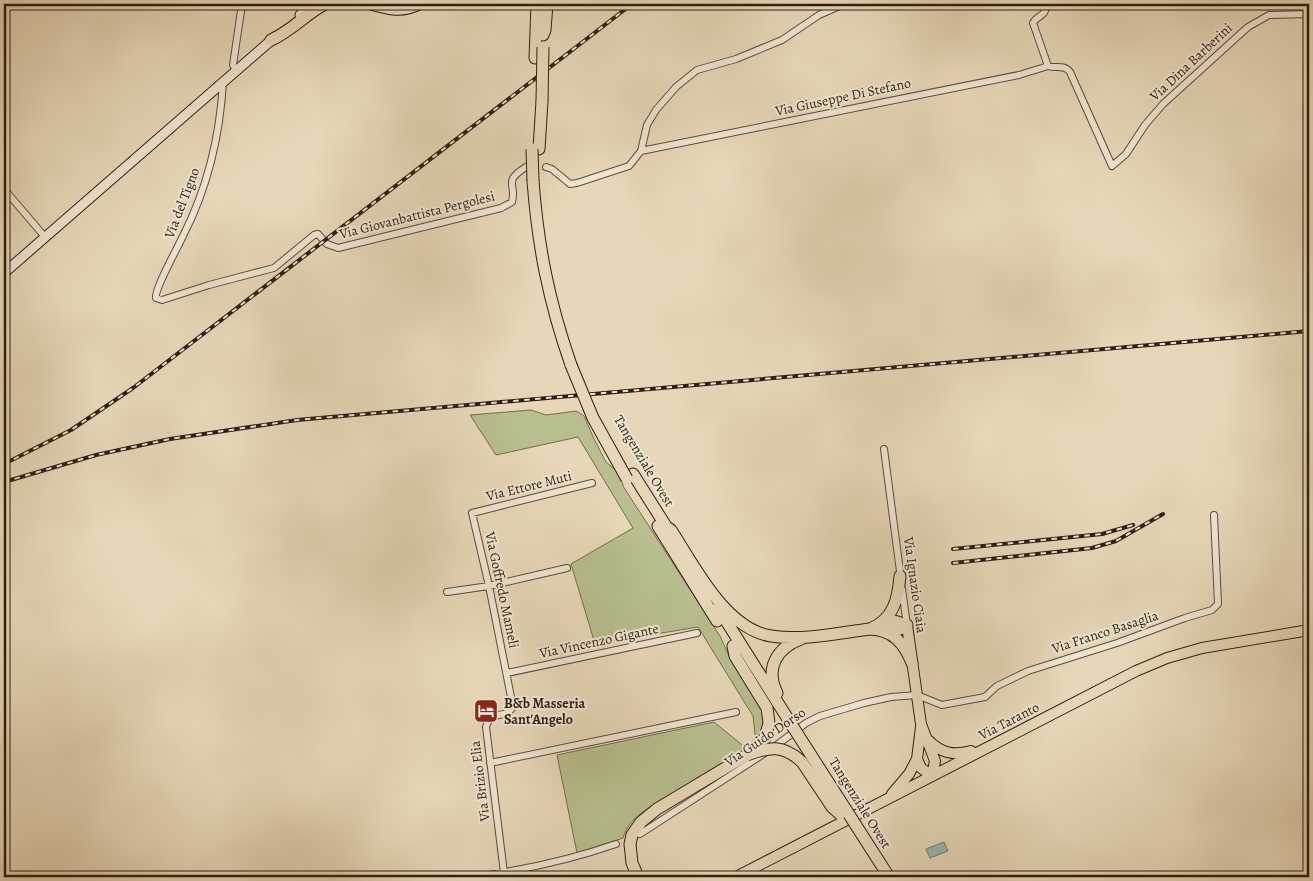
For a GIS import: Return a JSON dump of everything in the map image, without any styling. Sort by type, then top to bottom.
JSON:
[{"type":"highway","points":[[271,40],[280,36],[311,12],[325,4]]},
{"type":"highway","points":[[371,4],[401,10],[419,4]]},
{"type":"highway","points":[[532,4],[533,43],[538,52]]},
{"type":"highway","name":"Tangenziale Ovest","points":[[537,4],[536,224],[546,282],[556,322],[574,364],[593,418],[733,646],[817,765],[889,877]]},
{"type":"highway","name":"Tangenziale Ovest","points":[[538,52],[545,30],[545,4]]},
{"type":"highway","name":"Tangenziale Ovest","points":[[630,477],[666,526],[792,728],[840,814],[880,877]]},
{"type":"highway","points":[[666,526],[671,530],[715,596],[736,620],[757,632],[769,635],[812,636],[883,627],[894,621],[907,624]]},
{"type":"highway","points":[[883,627],[896,602],[900,576]]},
{"type":"highway","points":[[883,627],[903,644],[912,663]]},
{"type":"highway","points":[[792,728],[773,683],[773,665],[786,646],[792,642],[812,636]]},
{"type":"highway","points":[[733,646],[735,656],[761,696],[768,716],[768,731],[765,738],[747,755]]},
{"type":"highway","points":[[638,877],[632,862],[630,844],[636,826],[657,810],[747,755],[763,749],[774,748],[796,756],[832,806],[840,814]]},
{"type":"main road","name":"Via Ignazio Ciaia","points":[[907,624],[921,724],[936,761],[932,776]]},
{"type":"main road","name":"Via Taranto","points":[[736,877],[1136,671],[1167,658],[1202,648],[1309,630]]},
{"type":"main road","name":"Via Ignazio Ciaia","points":[[886,800],[901,784],[917,759],[921,724]]},
{"type":"main road","points":[[926,738],[941,750],[955,754],[989,747]]},
{"type":"main road","points":[[917,759],[921,768],[932,776]]},
{"type":"street","points":[[236,70],[233,65],[242,4]]},
{"type":"street","points":[[4,273],[313,4]]},
{"type":"street","points":[[546,166],[570,184],[577,184],[629,166],[641,151],[650,118],[684,79],[697,70],[729,61],[788,38],[819,15],[844,4]]},
{"type":"street","points":[[1045,4],[1046,10],[1033,23],[1048,66]]},
{"type":"street","name":"Via Dina Barberini","points":[[1048,66],[1067,68],[1070,72],[1112,166],[1126,154],[1149,120],[1163,104],[1248,27],[1268,15],[1309,14]]},
{"type":"street","name":"Via Giuseppe Di Stefano","points":[[641,151],[1020,75],[1048,66]]},
{"type":"street","name":"Via del Tigno","points":[[156,298],[155,295],[185,232],[206,178],[218,130],[223,82]]},
{"type":"street","name":"Via Giovanbattista Pergolesi","points":[[156,298],[162,300],[209,284],[274,268],[314,235],[318,234],[332,247],[338,248],[501,208],[512,202],[511,183],[513,177],[517,172],[526,167]]},
{"type":"street","points":[[4,189],[45,237]]},
{"type":"street","name":"Via Ignazio Ciaia","points":[[884,449],[907,624]]},
{"type":"street","name":"Via Ettore Muti","points":[[472,513],[592,483]]},
{"type":"street","name":"Via Goffredo Mameli","points":[[472,513],[507,673]]},
{"type":"street","name":"Via Franco Basaglia","points":[[917,694],[942,705],[985,697],[997,686],[1028,671],[1212,610],[1218,604],[1214,515]]},
{"type":"street","points":[[447,592],[489,586],[567,568]]},
{"type":"street","name":"Via Vincenzo Gigante","points":[[507,673],[697,633]]},
{"type":"street","name":"Via Brizio Elia","points":[[504,873],[486,727],[488,721],[493,716],[510,712],[513,707],[507,673]]},
{"type":"street","name":"Via Guido Dorso","points":[[640,834],[820,716],[864,703],[917,694]]},
{"type":"street","points":[[490,763],[736,712]]},
{"type":"street","points":[[475,877],[504,873],[520,874],[616,844]]},
{"type":"green space","points":[[531,410],[546,415],[576,411],[584,416],[606,462],[617,471],[623,486],[720,636],[729,656],[761,706],[765,716],[762,735],[756,743],[753,716],[698,627],[595,644],[571,564],[633,528],[578,437],[496,455],[470,415]]},
{"type":"green space","points":[[714,722],[747,749],[643,812],[629,825],[623,838],[577,853],[557,755]]},
{"type":"water","points":[[944,842],[948,851],[930,858],[926,849]]},
{"type":"railway","points":[[4,464],[71,430],[133,388],[632,4]]},
{"type":"railway","points":[[4,482],[96,455],[170,439],[297,420],[1309,331]]},
{"type":"railway","points":[[953,563],[1092,548],[1116,541],[1163,514]]},
{"type":"railway","points":[[953,549],[1102,534],[1133,525]]},
{"type":"place","name":"B&b Masseria Sant'Angelo","points":[[486,711]]}]
